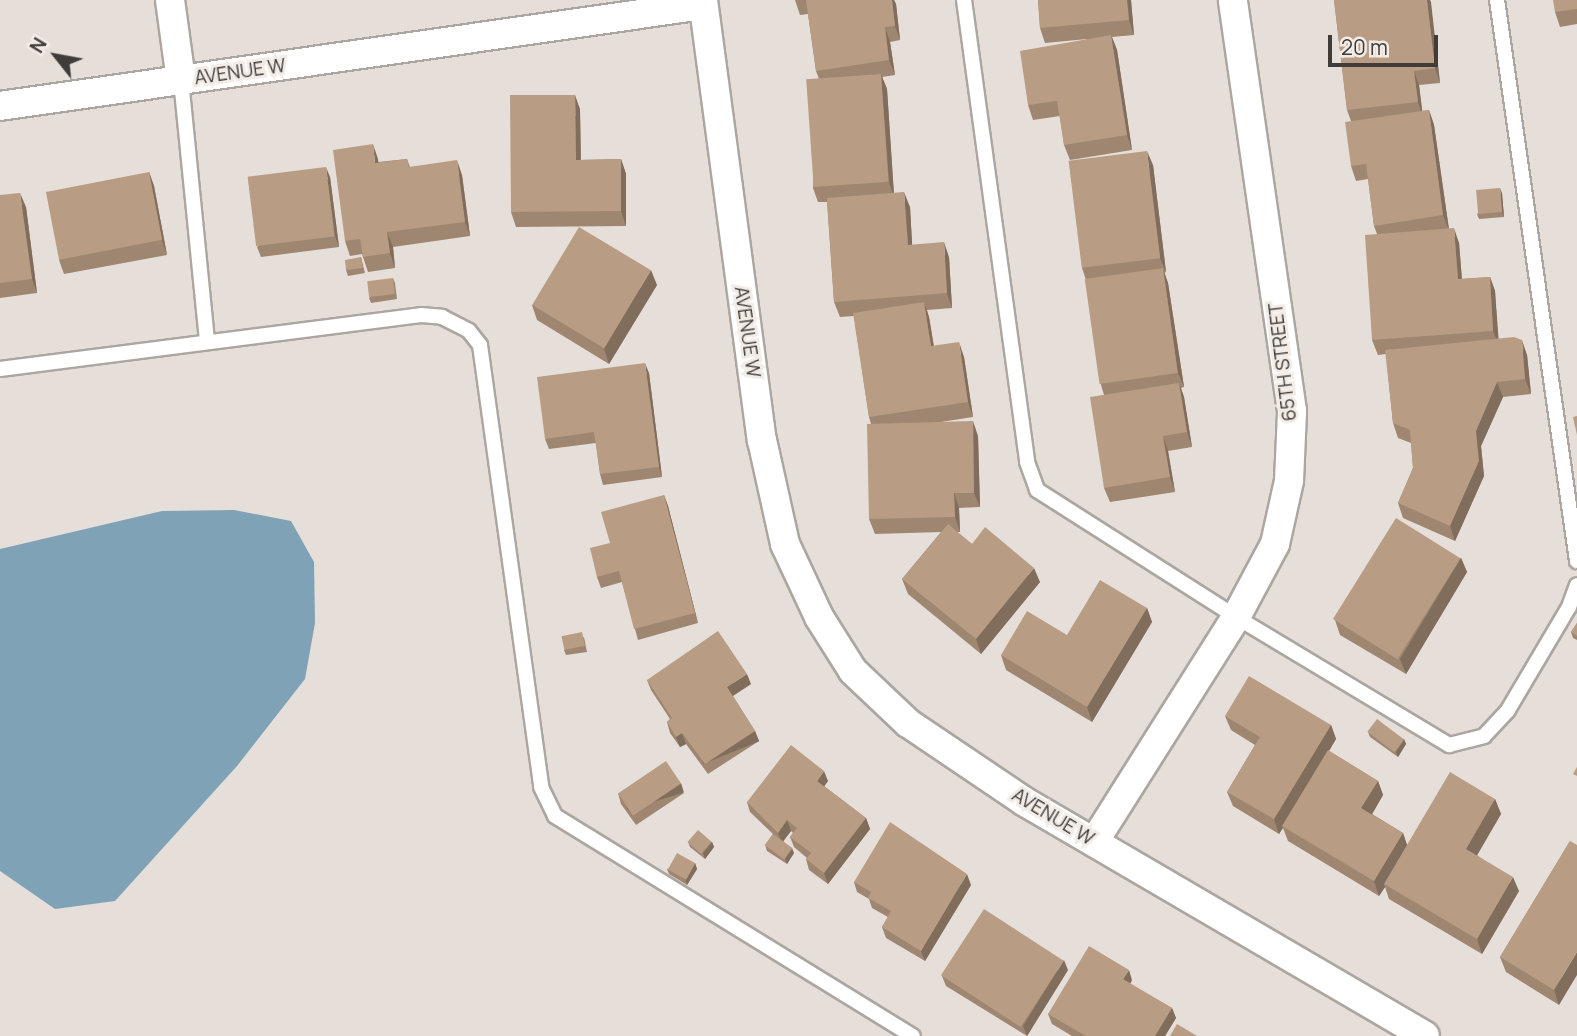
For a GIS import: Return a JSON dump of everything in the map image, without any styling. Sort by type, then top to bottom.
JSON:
[{"type":"street","points":[[170,0],[181,80]]},
{"type":"street","name":"65TH STREET","points":[[1094,842],[1236,617],[1275,544],[1289,481],[1292,411],[1233,0]]},
{"type":"street","name":"AVENUE W","points":[[0,106],[703,2],[762,440],[790,557],[819,617],[862,680],[908,723],[1094,842],[1425,1036]]},
{"type":"lane","points":[[964,0],[1027,462],[1037,490],[1236,617],[1449,745],[1484,736],[1507,710],[1569,607],[1577,585]]},
{"type":"lane","points":[[1497,0],[1577,561]]},
{"type":"lane","points":[[181,80],[207,341]]},
{"type":"lane","points":[[0,369],[421,315],[442,317],[469,331],[480,345],[541,787],[555,816],[913,1036]]},
{"type":"water","points":[[234,510],[291,521],[314,562],[315,623],[305,679],[237,766],[115,901],[55,909],[0,871],[0,549],[162,511]]},
{"type":"building","points":[[806,0],[892,0],[895,26],[885,27],[889,60],[816,71]]},
{"type":"building","points":[[1038,0],[1127,0],[1129,20],[1040,28]]},
{"type":"building","points":[[1334,0],[1427,0],[1435,68],[1414,71],[1418,102],[1347,110]]},
{"type":"building","points":[[1553,0],[1577,0],[1577,9],[1555,12]]},
{"type":"building","points":[[1111,35],[1127,135],[1064,145],[1057,101],[1028,105],[1020,51]]},
{"type":"building","points":[[881,74],[889,182],[814,187],[806,79]]},
{"type":"building","points":[[510,95],[575,95],[576,160],[621,159],[621,211],[511,212]]},
{"type":"building","points":[[1429,110],[1443,215],[1374,226],[1366,164],[1351,166],[1345,122]]},
{"type":"building","points":[[373,144],[375,163],[407,159],[409,167],[457,160],[465,222],[387,232],[390,253],[363,257],[360,239],[345,241],[333,150]]},
{"type":"building","points":[[1147,151],[1160,258],[1082,268],[1069,161]]},
{"type":"building","points":[[326,167],[335,236],[256,246],[248,177]]},
{"type":"building","points":[[149,172],[162,240],[59,260],[46,192]]},
{"type":"building","points":[[1500,188],[1502,212],[1478,214],[1476,190]]},
{"type":"building","points":[[904,192],[908,245],[944,242],[947,293],[834,302],[827,198]]},
{"type":"building","points":[[20,193],[32,279],[0,283],[0,195]]},
{"type":"building","points":[[579,227],[651,270],[604,348],[532,305]]},
{"type":"building","points":[[1454,228],[1458,279],[1490,277],[1493,331],[1372,340],[1365,235]]},
{"type":"building","points":[[361,257],[363,268],[346,270],[345,260]]},
{"type":"building","points":[[1163,268],[1178,373],[1100,384],[1085,279]]},
{"type":"building","points":[[393,278],[395,294],[369,297],[367,281]]},
{"type":"building","points":[[924,302],[931,346],[959,342],[968,402],[869,417],[853,313]]},
{"type":"building","points":[[1514,337],[1522,340],[1525,379],[1497,382],[1476,431],[1479,461],[1450,526],[1398,503],[1413,468],[1410,430],[1393,423],[1385,350]]},
{"type":"building","points":[[645,363],[659,467],[600,474],[594,432],[545,439],[537,377]]},
{"type":"building","points":[[1179,383],[1187,432],[1163,436],[1170,477],[1104,488],[1090,397]]},
{"type":"building","points":[[1577,416],[1577,435],[1573,417]]},
{"type":"building","points":[[973,421],[974,493],[954,493],[955,517],[869,519],[867,424]]},
{"type":"building","points":[[664,495],[695,613],[634,629],[619,571],[597,577],[590,548],[610,543],[601,512]]},
{"type":"building","points":[[1396,518],[1460,558],[1397,659],[1333,619]]},
{"type":"building","points":[[948,524],[972,544],[985,527],[1034,568],[976,639],[902,579]]},
{"type":"building","points":[[1100,580],[1147,608],[1087,707],[1001,655],[1027,611],[1067,635]]},
{"type":"building","points":[[1577,623],[1577,636],[1571,632]]},
{"type":"building","points":[[718,631],[747,674],[727,687],[755,731],[705,764],[682,733],[676,737],[667,722],[672,718],[647,680]]},
{"type":"building","points":[[582,632],[585,646],[564,650],[561,636]]},
{"type":"building","points":[[1249,676],[1331,725],[1274,819],[1227,792],[1260,737],[1225,716]]},
{"type":"building","points":[[1377,719],[1404,739],[1395,752],[1367,732]]},
{"type":"building","points":[[791,745],[824,771],[817,781],[866,818],[824,873],[806,859],[811,853],[790,837],[797,828],[787,820],[778,833],[747,802]]},
{"type":"building","points":[[1328,750],[1378,781],[1361,808],[1403,833],[1374,881],[1282,826]]},
{"type":"building","points":[[666,761],[681,783],[633,816],[618,793]]},
{"type":"building","points":[[1450,772],[1495,799],[1466,849],[1513,877],[1477,939],[1384,884]]},
{"type":"building","points":[[890,822],[967,874],[921,951],[882,927],[891,911],[868,898],[871,892],[854,882]]},
{"type":"building","points":[[698,830],[712,842],[701,854],[688,842]]},
{"type":"building","points":[[773,834],[792,848],[784,859],[765,845]]},
{"type":"building","points":[[1570,841],[1577,845],[1577,952],[1554,990],[1500,957]]},
{"type":"building","points":[[677,853],[695,863],[686,880],[668,870]]},
{"type":"building","points":[[984,909],[1064,961],[1021,1027],[941,975]]},
{"type":"building","points":[[1089,946],[1129,970],[1123,979],[1172,1008],[1155,1036],[1086,1036],[1048,1014]]},
{"type":"building","points":[[1177,1024],[1197,1036],[1170,1036]]}]
